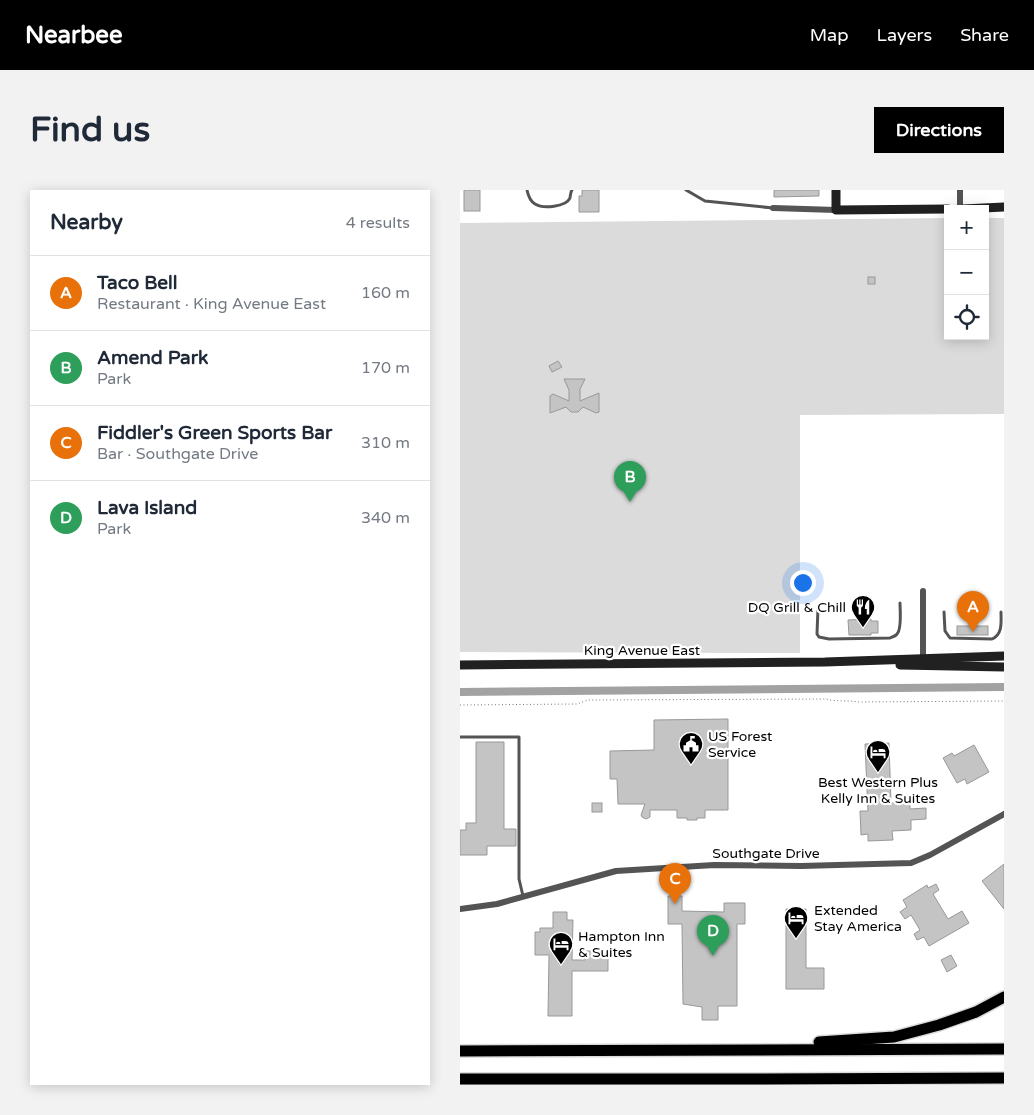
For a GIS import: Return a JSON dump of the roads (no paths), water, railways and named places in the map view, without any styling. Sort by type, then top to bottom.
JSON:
[{"type":"highway","points":[[706,1050],[894,1038],[976,1012],[1004,997]]},
{"type":"highway","points":[[460,1051],[1004,1048]]},
{"type":"highway","points":[[460,1079],[1004,1078]]},
{"type":"highway","points":[[744,1079],[762,1085]]},
{"type":"main road","points":[[836,190],[836,210],[944,209]]},
{"type":"main road","points":[[989,208],[1004,207]]},
{"type":"main road","name":"King Avenue East","points":[[460,665],[825,662],[1004,656]]},
{"type":"main road","name":"King Avenue East","points":[[825,662],[1004,667]]},
{"type":"street","points":[[960,190],[962,205]]},
{"type":"street","points":[[773,208],[836,210]]},
{"type":"street","points":[[923,591],[923,659]]},
{"type":"street","name":"Southgate Drive","points":[[460,909],[497,904],[616,871],[714,865],[801,866],[911,863],[930,855],[1004,814]]},
{"type":"lane","points":[[527,190],[530,199],[535,204],[544,206],[565,204],[570,199],[572,190]]},
{"type":"lane","points":[[686,190],[705,201],[773,208]]},
{"type":"lane","points":[[824,604],[821,604],[818,608],[817,634],[819,637],[829,639],[890,638],[896,636],[900,628],[900,603]]},
{"type":"lane","points":[[944,612],[945,631],[950,638],[983,639],[992,639],[999,634],[1001,612]]},
{"type":"lane","points":[[460,737],[519,737],[519,878],[523,897]]},
{"type":"waterway","points":[[460,692],[1004,687]]},
{"type":"place","name":"Amend Park","points":[[630,502]]},
{"type":"place","name":"DQ Grill & Chill","points":[[863,628]]},
{"type":"place","name":"Taco Bell","points":[[973,632]]},
{"type":"place","name":"US Forest Service","points":[[691,765]]},
{"type":"place","name":"Best Western Plus Kelly Inn & Suites","points":[[878,773]]},
{"type":"place","name":"Fiddler's Green Sports Bar","points":[[675,904]]},
{"type":"place","name":"Extended Stay America","points":[[796,939]]},
{"type":"place","name":"Lava Island","points":[[713,956]]},
{"type":"place","name":"Hampton Inn & Suites","points":[[561,965]]}]
